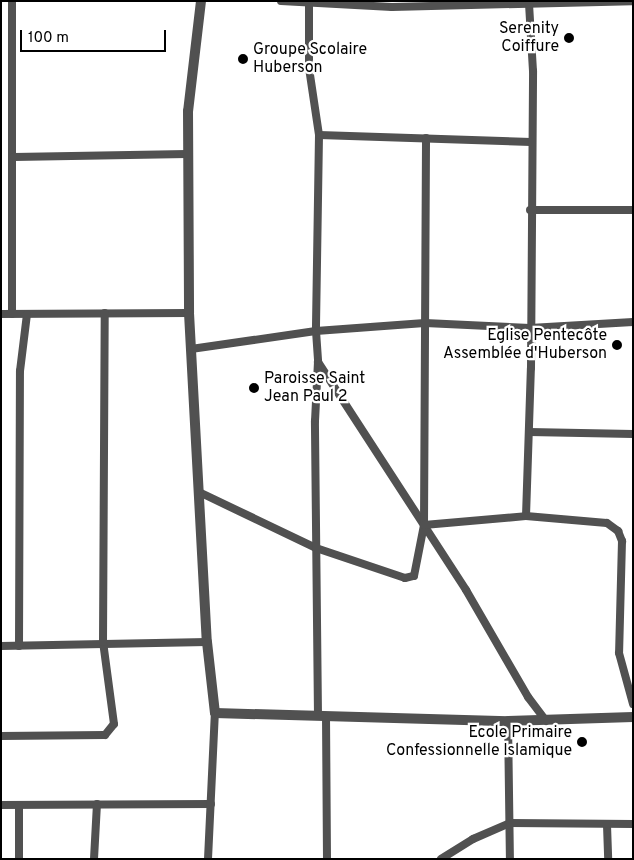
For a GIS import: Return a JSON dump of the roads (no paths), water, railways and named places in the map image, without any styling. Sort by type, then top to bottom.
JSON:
[{"type":"street","points":[[12,1],[14,157],[12,314]]},
{"type":"street","points":[[201,1],[188,111],[186,154],[189,313],[207,642],[216,713],[208,859]]},
{"type":"street","points":[[280,1],[415,4],[529,4],[632,1]]},
{"type":"street","points":[[309,3],[309,68],[319,135],[316,331],[318,362],[315,406],[316,548],[327,859]]},
{"type":"street","points":[[526,516],[529,432],[532,142],[529,4]]},
{"type":"street","points":[[319,135],[532,142]]},
{"type":"street","points":[[199,492],[316,548],[411,579],[414,576],[424,525],[426,138]]},
{"type":"street","points":[[14,157],[186,154]]},
{"type":"street","points":[[530,210],[633,210]]},
{"type":"street","points":[[1,736],[105,735],[114,724],[103,642],[105,313]]},
{"type":"street","points":[[1,314],[189,313]]},
{"type":"street","points":[[19,646],[20,371],[26,314]]},
{"type":"street","points":[[191,348],[316,331],[425,323],[530,328],[633,322]]},
{"type":"street","points":[[318,362],[424,525],[513,673],[546,721]]},
{"type":"street","points":[[529,432],[633,434]]},
{"type":"street","points":[[424,525],[526,516],[607,523],[618,531],[622,541],[619,653],[633,704]]},
{"type":"street","points":[[1,646],[103,642],[207,642]]},
{"type":"street","points":[[216,713],[508,721],[633,717]]},
{"type":"street","points":[[508,721],[510,859]]},
{"type":"street","points":[[94,859],[98,804]]},
{"type":"street","points":[[1,805],[211,804]]},
{"type":"street","points":[[19,805],[19,859]]},
{"type":"street","points":[[441,859],[473,838],[510,823],[633,824]]},
{"type":"street","points":[[607,824],[608,859]]},
{"type":"place","name":"Serenity Coiffure","points":[[569,38]]},
{"type":"place","name":"Groupe Scolaire Huberson","points":[[243,59]]},
{"type":"place","name":"Eglise Pentecôte Assemblée d'Huberson","points":[[617,345]]},
{"type":"place","name":"Paroisse Saint Jean Paul 2","points":[[254,388]]},
{"type":"place","name":"Ecole Primaire Confessionnelle Islamique","points":[[582,742]]}]
